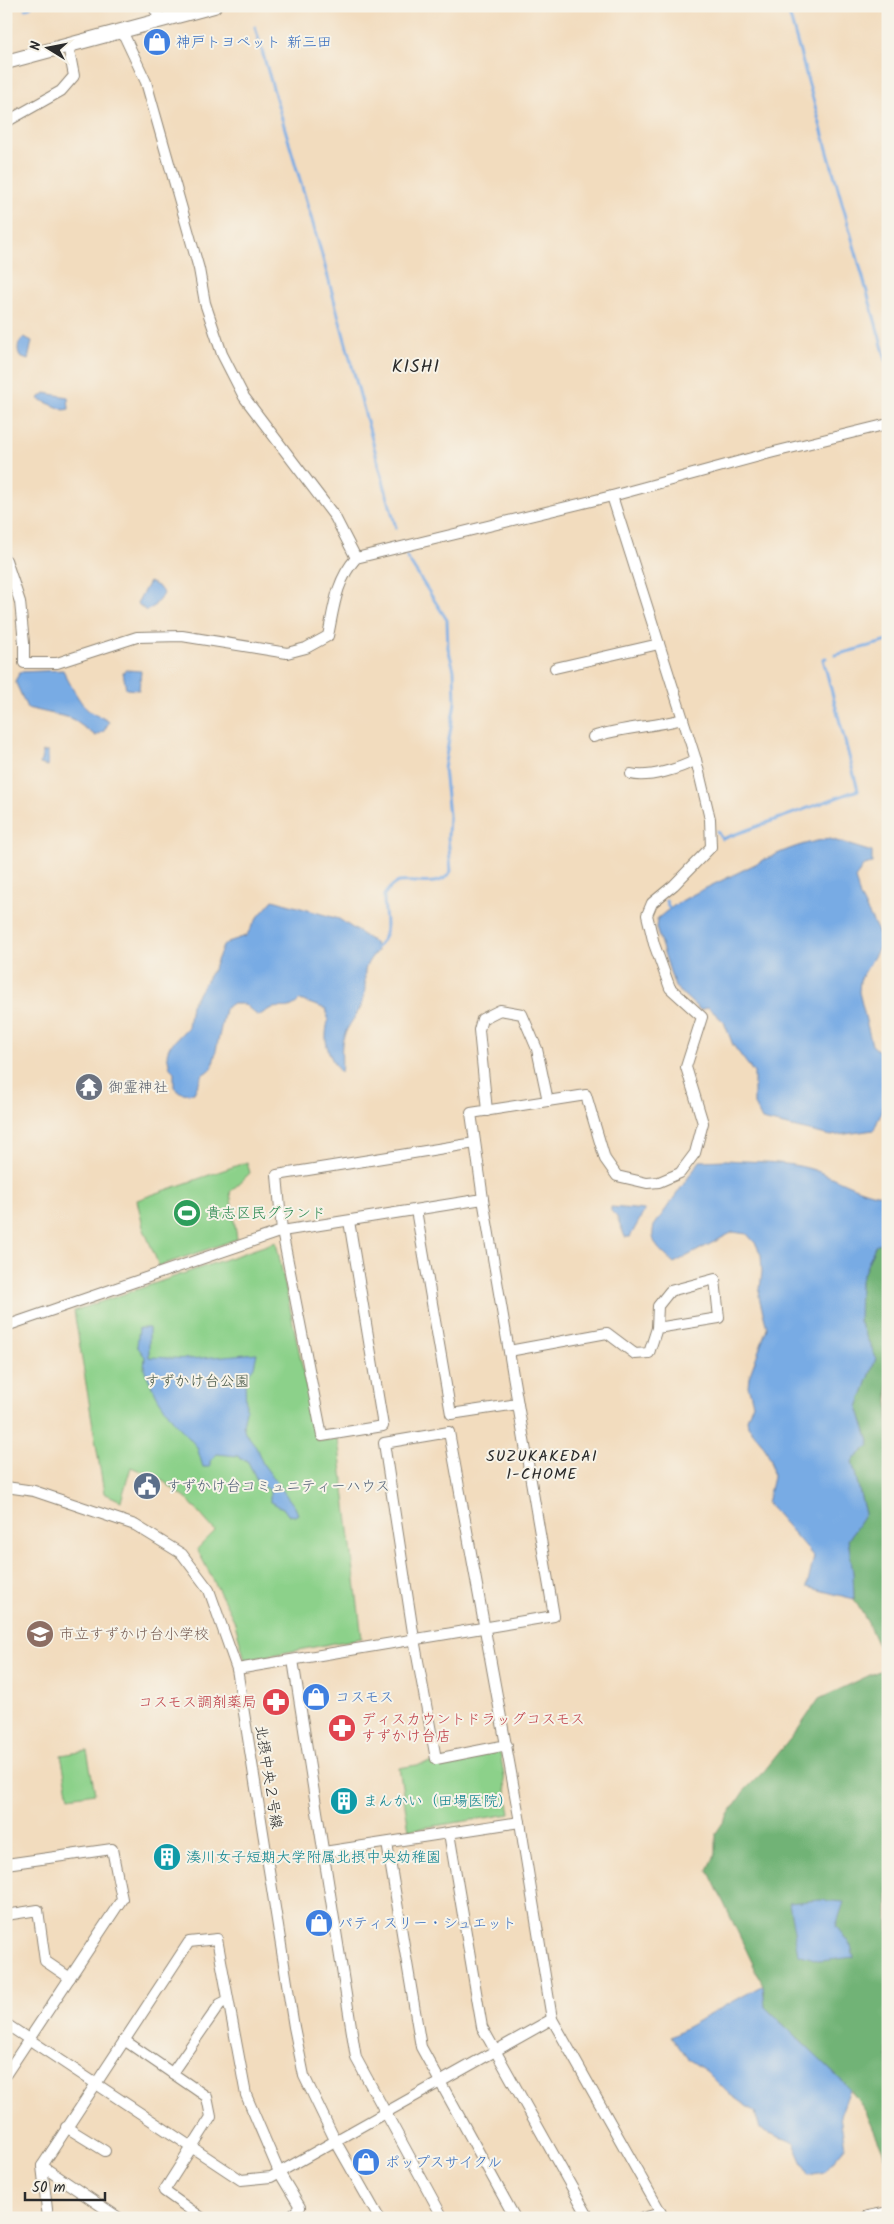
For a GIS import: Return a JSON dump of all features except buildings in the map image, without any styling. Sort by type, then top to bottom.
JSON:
[{"type":"main road","points":[[6,62],[214,6]]},
{"type":"main road","points":[[868,2218],[888,2214]]},
{"type":"street","points":[[153,6],[161,20]]},
{"type":"street","points":[[122,31],[146,82],[198,269],[205,303],[222,354],[244,397],[335,517],[356,558]]},
{"type":"street","points":[[6,122],[61,91],[74,76],[68,45]]},
{"type":"street","points":[[6,560],[20,602],[24,663],[48,663],[76,658],[137,638],[182,636],[287,653],[306,648],[328,636],[342,578],[345,571],[356,558],[612,496],[770,453],[888,424]]},
{"type":"street","points":[[237,1669],[554,1616],[483,1200],[471,1113],[586,1095],[605,1159],[616,1176],[647,1183],[659,1182],[680,1173],[695,1153],[703,1123],[686,1067],[702,1017],[670,988],[654,944],[647,915],[652,903],[674,885],[711,847],[710,819],[696,760],[612,496]]},
{"type":"street","points":[[554,668],[659,644]]},
{"type":"street","points":[[593,737],[612,730],[660,725],[683,719]]},
{"type":"street","points":[[631,774],[639,776],[683,767],[696,760]]},
{"type":"street","points":[[487,1111],[480,1030],[482,1019],[500,1010],[522,1014],[537,1049],[548,1101]]},
{"type":"street","points":[[349,1221],[383,1426],[322,1436],[282,1231],[277,1175],[475,1142]]},
{"type":"street","points":[[6,1326],[282,1231],[483,1200]]},
{"type":"street","points":[[416,1210],[451,1414],[518,1404]]},
{"type":"street","points":[[509,1351],[607,1333],[635,1354],[648,1353],[657,1328],[658,1306],[670,1291],[715,1279],[719,1318],[657,1328]]},
{"type":"street","points":[[507,1745],[436,1759],[414,1639],[384,1443],[449,1432],[507,1745],[552,2019],[661,2212],[643,2218]]},
{"type":"street","name":"北摂中央２号線","points":[[6,1486],[34,1491],[135,1525],[182,1554],[209,1590],[237,1669],[304,2076],[336,2142],[378,2218]]},
{"type":"street","points":[[293,1660],[356,2058],[443,2218]]},
{"type":"street","points":[[324,1852],[520,1822]]},
{"type":"street","points":[[450,1833],[482,2027],[589,2218]]},
{"type":"street","points":[[387,1843],[421,2047],[439,2083],[515,2218]]},
{"type":"street","points":[[6,1864],[112,1848],[122,1899],[6,2074]]},
{"type":"street","points":[[6,1915],[38,1910],[45,1961],[70,1978]]},
{"type":"street","points":[[48,2218],[42,2166],[94,2084],[189,1942],[217,1939],[246,2095],[279,2172],[300,2207],[289,2218]]},
{"type":"street","points":[[172,2073],[220,2004],[228,2000]]},
{"type":"street","points":[[6,2024],[241,2180],[271,2177],[552,2019]]},
{"type":"street","points":[[124,2040],[207,2097],[211,2117],[164,2191],[202,2218]]},
{"type":"street","points":[[66,2127],[105,2151]]},
{"type":"street","points":[[42,2166],[119,2218]]},
{"type":"green space","points":[[888,859],[888,1044],[882,975]]},
{"type":"green space","name":"貴志区民グランド","points":[[247,1162],[250,1173],[230,1192],[237,1239],[159,1266],[143,1227],[137,1200]]},
{"type":"green space","points":[[888,1238],[888,2163],[866,2112],[850,2089],[765,2007],[763,1985],[708,1870],[716,1853],[716,1833],[744,1791],[765,1770],[799,1728],[819,1699],[883,1669],[880,1651],[868,1623],[854,1599],[853,1573],[848,1540],[865,1514],[852,1461],[870,1445],[858,1407],[876,1358],[859,1321],[860,1282],[875,1246]]},
{"type":"green space","name":"すずかけ台公園","points":[[276,1242],[318,1441],[338,1439],[362,1638],[245,1660],[234,1620],[197,1549],[215,1531],[189,1501],[163,1481],[131,1467],[121,1501],[104,1493],[74,1311]]},
{"type":"green space","points":[[87,1751],[95,1793],[69,1797],[61,1755]]},
{"type":"green space","points":[[500,1751],[510,1814],[409,1830],[399,1768]]},
{"type":"water","points":[[24,337],[32,341],[28,360],[20,357],[18,351],[18,346]]},
{"type":"water","points":[[45,393],[68,397],[69,409],[64,410],[38,399]]},
{"type":"water","points":[[149,582],[158,586],[164,594],[153,607],[146,611],[137,603]]},
{"type":"water","points":[[63,670],[74,692],[85,706],[91,712],[109,722],[104,731],[96,736],[71,718],[27,708],[15,681],[20,672]]},
{"type":"water","points":[[126,670],[141,671],[139,690],[126,689],[123,672]]},
{"type":"water","points":[[43,752],[48,752],[48,766],[40,764]]},
{"type":"water","points":[[830,839],[872,852],[872,863],[864,865],[855,878],[860,897],[881,937],[881,945],[860,980],[859,992],[872,1045],[880,1052],[888,1075],[888,1095],[874,1130],[831,1136],[762,1120],[754,1104],[754,1073],[733,1045],[724,1022],[708,1007],[700,1010],[675,987],[656,928],[657,919],[673,906],[699,891],[777,854],[816,841]]},
{"type":"water","points":[[273,900],[339,919],[375,943],[377,951],[365,970],[363,1001],[343,1039],[341,1073],[328,1051],[326,1036],[328,1016],[326,1009],[300,1000],[290,1007],[271,1009],[258,1016],[244,1004],[231,1004],[225,1009],[212,1069],[203,1074],[194,1093],[181,1092],[174,1087],[174,1072],[170,1068],[167,1054],[169,1047],[188,1027],[191,1005],[214,968],[223,946],[228,942],[246,936],[258,917]]},
{"type":"water","points":[[726,1160],[801,1166],[869,1192],[888,1195],[888,1238],[875,1246],[860,1282],[859,1321],[876,1358],[858,1407],[870,1445],[852,1461],[865,1514],[848,1540],[853,1573],[854,1599],[807,1587],[814,1557],[767,1503],[773,1477],[771,1460],[763,1444],[748,1426],[747,1419],[753,1403],[748,1386],[749,1377],[767,1328],[759,1297],[762,1272],[761,1255],[756,1244],[747,1234],[733,1232],[674,1263],[661,1251],[653,1238],[654,1226],[700,1161]]},
{"type":"water","points":[[611,1207],[645,1210],[630,1237],[625,1237],[617,1217],[611,1211]]},
{"type":"water","points":[[139,1328],[149,1328],[149,1357],[191,1359],[257,1353],[254,1367],[245,1378],[246,1410],[243,1425],[245,1432],[255,1445],[263,1464],[295,1507],[298,1514],[295,1516],[288,1515],[283,1508],[270,1502],[270,1490],[259,1484],[247,1460],[240,1459],[238,1456],[217,1454],[210,1461],[210,1467],[203,1467],[197,1447],[173,1420],[158,1398],[144,1369],[145,1357],[137,1346]]},
{"type":"water","points":[[819,1900],[844,1902],[836,1926],[851,1946],[854,1957],[821,1961],[798,1954],[789,1903]]},
{"type":"water","points":[[763,1985],[765,2007],[850,2089],[840,2116],[845,2147],[824,2172],[808,2175],[794,2143],[760,2129],[755,2112],[729,2094],[706,2071],[688,2059],[671,2036]]},
{"type":"waterway","points":[[26,9],[31,6]]},
{"type":"waterway","points":[[787,6],[888,367]]},
{"type":"waterway","points":[[255,27],[320,248],[396,528]]},
{"type":"waterway","points":[[376,948],[381,943],[386,930],[384,895],[391,887],[399,882],[435,882],[447,877],[451,871],[448,837],[449,815],[444,769],[455,702],[454,670],[448,648],[447,620],[406,556]]},
{"type":"waterway","points":[[835,655],[888,641]]},
{"type":"waterway","points":[[717,831],[722,839],[858,790],[823,659],[826,658]]},
{"type":"waterway","points":[[666,901],[669,908]]},
{"type":"place","name":"神戸トヨペット 新三田","points":[[157,42]]},
{"type":"place","name":"御霊神社","points":[[89,1087]]},
{"type":"place","name":"貴志区民グランド","points":[[187,1213]]},
{"type":"place","name":"すずかけ台コミュニティーハウス","points":[[147,1486]]},
{"type":"place","name":"市立すずかけ台小学校","points":[[40,1634]]},
{"type":"place","name":"コスモス","points":[[316,1697]]},
{"type":"place","name":"コスモス調剤薬局","points":[[276,1702]]},
{"type":"place","name":"ディスカウントドラッグコスモス すずかけ台店","points":[[342,1728]]},
{"type":"place","name":"まんかい（田場医院）","points":[[344,1801]]},
{"type":"place","name":"湊川女子短期大学附属北摂中央幼稚園","points":[[167,1857]]},
{"type":"place","name":"パティスリー・シュエット","points":[[319,1923]]},
{"type":"place","name":"ポップスサイクル","points":[[366,2162]]},
{"type":"district","name":"KISHI","points":[[416,366]]},
{"type":"district","name":"SUZUKAKEDAI 1-CHOME","points":[[542,1464]]}]
